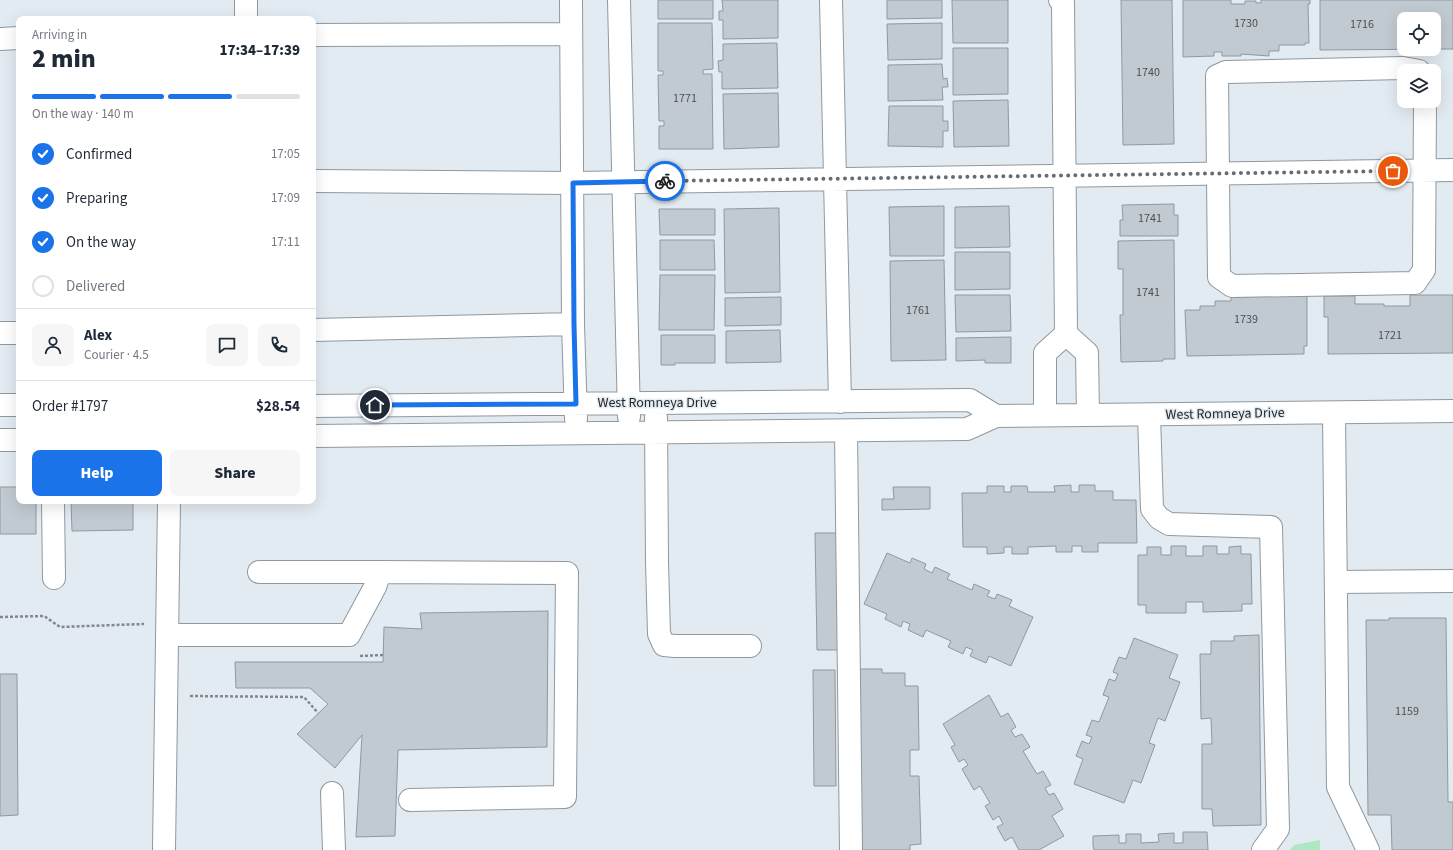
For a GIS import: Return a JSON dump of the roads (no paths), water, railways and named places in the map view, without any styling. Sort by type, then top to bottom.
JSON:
[{"type":"street","points":[[246,0],[246,16]]},
{"type":"street","points":[[571,0],[574,324],[577,434]]},
{"type":"street","points":[[619,0],[628,403],[630,433]]},
{"type":"street","points":[[831,0],[840,402]]},
{"type":"street","points":[[1063,1],[1066,334],[1087,353],[1088,415]]},
{"type":"street","points":[[316,35],[571,34]]},
{"type":"street","points":[[0,38],[16,38]]},
{"type":"street","points":[[1397,68],[1226,72],[1217,76],[1219,276],[1232,286],[1415,283],[1424,270],[1425,108]]},
{"type":"street","points":[[316,181],[573,183],[1453,170]]},
{"type":"street","points":[[316,330],[574,324]]},
{"type":"street","points":[[0,333],[16,333]]},
{"type":"street","points":[[1045,416],[1045,353],[1066,334]]},
{"type":"street","name":"West Romneya Drive","points":[[316,406],[970,400],[996,416]]},
{"type":"street","points":[[656,403],[659,634],[664,645],[750,646]]},
{"type":"street","points":[[0,405],[16,406]]},
{"type":"street","name":"West Romneya Drive","points":[[316,436],[967,429],[996,416],[1453,411]]},
{"type":"street","points":[[1334,413],[1338,787],[1368,850]]},
{"type":"street","points":[[1149,415],[1152,508],[1159,518],[1170,524],[1271,527],[1278,829],[1263,850]]},
{"type":"street","points":[[846,431],[851,850]]},
{"type":"street","points":[[0,440],[16,440]]},
{"type":"street","points":[[53,504],[54,578]]},
{"type":"street","points":[[164,850],[169,504]]},
{"type":"street","points":[[258,572],[567,573],[565,797],[410,800]]},
{"type":"street","points":[[167,639],[349,635],[375,587],[380,572]]},
{"type":"street","points":[[1336,582],[1453,581]]},
{"type":"street","points":[[332,792],[334,850]]}]
